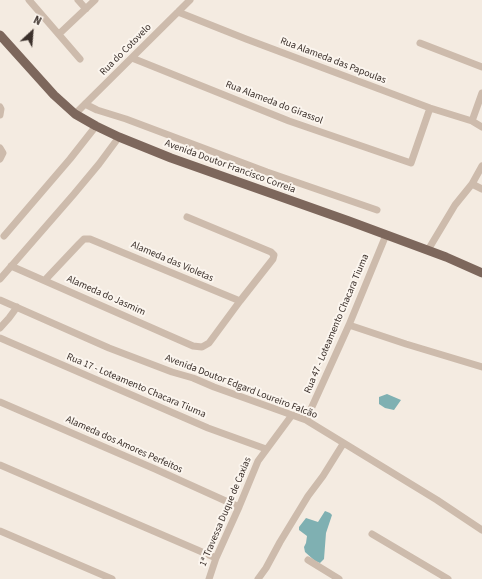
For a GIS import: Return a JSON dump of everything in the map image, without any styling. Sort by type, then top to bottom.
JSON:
[{"type":"main road","name":"Avenida Doutor Francisco Correia","points":[[0,35],[49,90],[75,114],[96,126],[171,158],[428,250],[482,273]]},
{"type":"street","points":[[29,0],[80,60]]},
{"type":"street","points":[[78,0],[86,8]]},
{"type":"street","points":[[59,34],[95,0]]},
{"type":"street","name":"Rua do Cotovelo","points":[[75,114],[190,0]]},
{"type":"street","name":"Rua Alameda das Papoulas","points":[[178,12],[482,127]]},
{"type":"street","points":[[420,43],[482,67]]},
{"type":"street","name":"Rua Alameda do Girassol","points":[[132,58],[289,120],[411,163],[430,108]]},
{"type":"street","points":[[472,122],[482,93]]},
{"type":"street","points":[[85,104],[97,110],[126,119],[267,172],[377,210]]},
{"type":"street","points":[[0,106],[0,115]]},
{"type":"street","points":[[4,236],[70,159],[96,126]]},
{"type":"street","points":[[0,279],[74,194],[119,137]]},
{"type":"street","points":[[0,148],[3,153],[0,159]]},
{"type":"street","points":[[428,250],[455,205],[472,184],[482,166]]},
{"type":"street","points":[[472,184],[482,189]]},
{"type":"street","points":[[187,217],[271,252],[274,255],[273,259],[240,301]]},
{"type":"street","name":"Rua 47 - Loteamento Chacara Tiuma","points":[[306,420],[349,325],[386,235]]},
{"type":"street","name":"Alameda das Violetas","points":[[45,280],[84,239],[90,239],[240,301]]},
{"type":"street","name":"Alameda do Jasmim","points":[[11,266],[193,346],[202,347],[209,343],[240,301]]},
{"type":"street","name":"Avenida Doutor Edgard Loureiro Falcão","points":[[0,300],[108,348],[306,420],[437,500],[482,530]]},
{"type":"street","points":[[0,328],[17,307]]},
{"type":"street","points":[[349,325],[406,344],[482,366]]},
{"type":"street","name":"Rua 17 - Loteamento Chacara Tiuma","points":[[0,338],[208,428],[266,449]]},
{"type":"street","name":"Alameda dos Amores Perfeitos","points":[[0,402],[239,507]]},
{"type":"street","name":"1ª Travessa Duque de Caxias","points":[[209,579],[216,558],[258,461],[292,415]]},
{"type":"street","points":[[258,579],[308,496],[323,476],[343,444]]},
{"type":"street","points":[[0,465],[216,558]]},
{"type":"street","points":[[0,531],[112,579]]},
{"type":"street","points":[[372,534],[448,579]]},
{"type":"street","points":[[308,560],[339,579]]},
{"type":"water","points":[[387,394],[401,400],[394,410],[385,408],[379,404],[379,397]]},
{"type":"water","points":[[325,511],[332,515],[326,533],[324,559],[320,563],[315,561],[305,552],[304,547],[307,536],[299,530],[299,527],[306,518],[318,522]]}]
